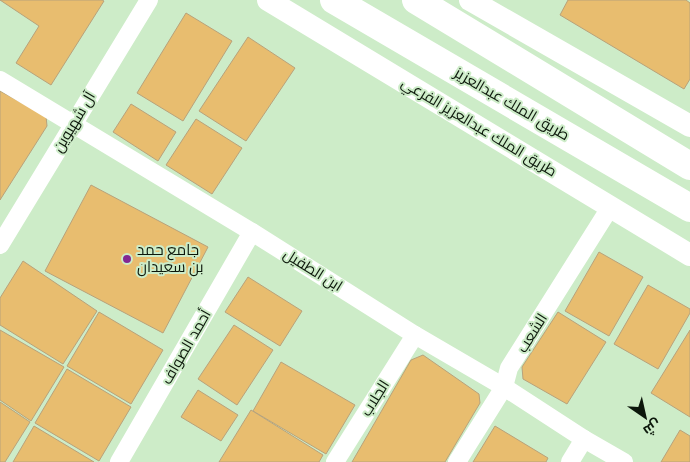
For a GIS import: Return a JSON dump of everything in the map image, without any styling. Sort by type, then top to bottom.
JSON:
[{"type":"main road","name":"طريق الملك عبدالعزيز","points":[[334,0],[690,208]]},
{"type":"main road","points":[[416,0],[690,166]]},
{"type":"street","name":"آل شهيوين","points":[[0,245],[149,0]]},
{"type":"street","name":"طريق الملك عبدالعزيز الفرعي","points":[[268,0],[690,255]]},
{"type":"street","points":[[470,0],[687,119]]},
{"type":"street","name":"ابن الطفيل","points":[[0,80],[252,232],[415,335],[504,387],[584,439],[624,462]]},
{"type":"street","name":"الشعب","points":[[457,462],[504,387],[509,368],[611,206]]},
{"type":"street","name":"أحمد الصواف","points":[[120,462],[252,232]]},
{"type":"street","name":"الجلاب","points":[[335,462],[415,335]]},
{"type":"street","points":[[570,462],[584,439]]},
{"type":"building","points":[[0,0],[104,1],[51,85],[16,63],[39,26]]},
{"type":"building","points":[[568,0],[686,0],[690,3],[690,79],[684,89],[560,15]]},
{"type":"building","points":[[186,13],[232,41],[183,121],[137,93]]},
{"type":"building","points":[[248,37],[295,68],[246,141],[199,111]]},
{"type":"building","points":[[0,91],[46,116],[47,126],[0,200]]},
{"type":"building","points":[[131,104],[176,132],[158,161],[113,132]]},
{"type":"building","points":[[196,119],[242,148],[212,194],[166,165]]},
{"type":"building","name":"جامع حمد بن سعيدان","points":[[91,185],[208,247],[163,333],[45,271]]},
{"type":"building","points":[[599,252],[643,277],[609,336],[565,311]]},
{"type":"building","points":[[23,261],[97,311],[63,364],[0,325],[0,298]]},
{"type":"building","points":[[248,277],[302,311],[280,346],[225,312]]},
{"type":"building","points":[[648,285],[690,309],[690,313],[658,369],[614,344]]},
{"type":"building","points":[[99,312],[163,350],[131,404],[67,366]]},
{"type":"building","points":[[558,312],[606,342],[567,404],[523,379],[522,367]]},
{"type":"building","points":[[234,325],[273,350],[237,405],[198,379]]},
{"type":"building","points":[[0,330],[64,367],[31,421],[0,400]]},
{"type":"building","points":[[690,330],[690,417],[651,393]]},
{"type":"building","points":[[423,355],[479,394],[480,403],[445,462],[352,462],[411,360]]},
{"type":"building","points":[[281,362],[355,405],[326,454],[253,411]]},
{"type":"building","points":[[67,369],[131,407],[99,461],[35,423]]},
{"type":"building","points":[[198,390],[238,415],[221,441],[181,417]]},
{"type":"building","points":[[0,402],[30,422],[5,462],[0,462]]},
{"type":"building","points":[[251,410],[323,455],[319,462],[219,462]]},
{"type":"building","points":[[34,426],[94,462],[13,462]]},
{"type":"building","points":[[495,426],[548,458],[546,462],[473,462]]},
{"type":"building","points":[[680,430],[690,436],[690,462],[661,462]]},
{"type":"place","name":"جامع حمد بن سعيدان","points":[[127,259]]}]
